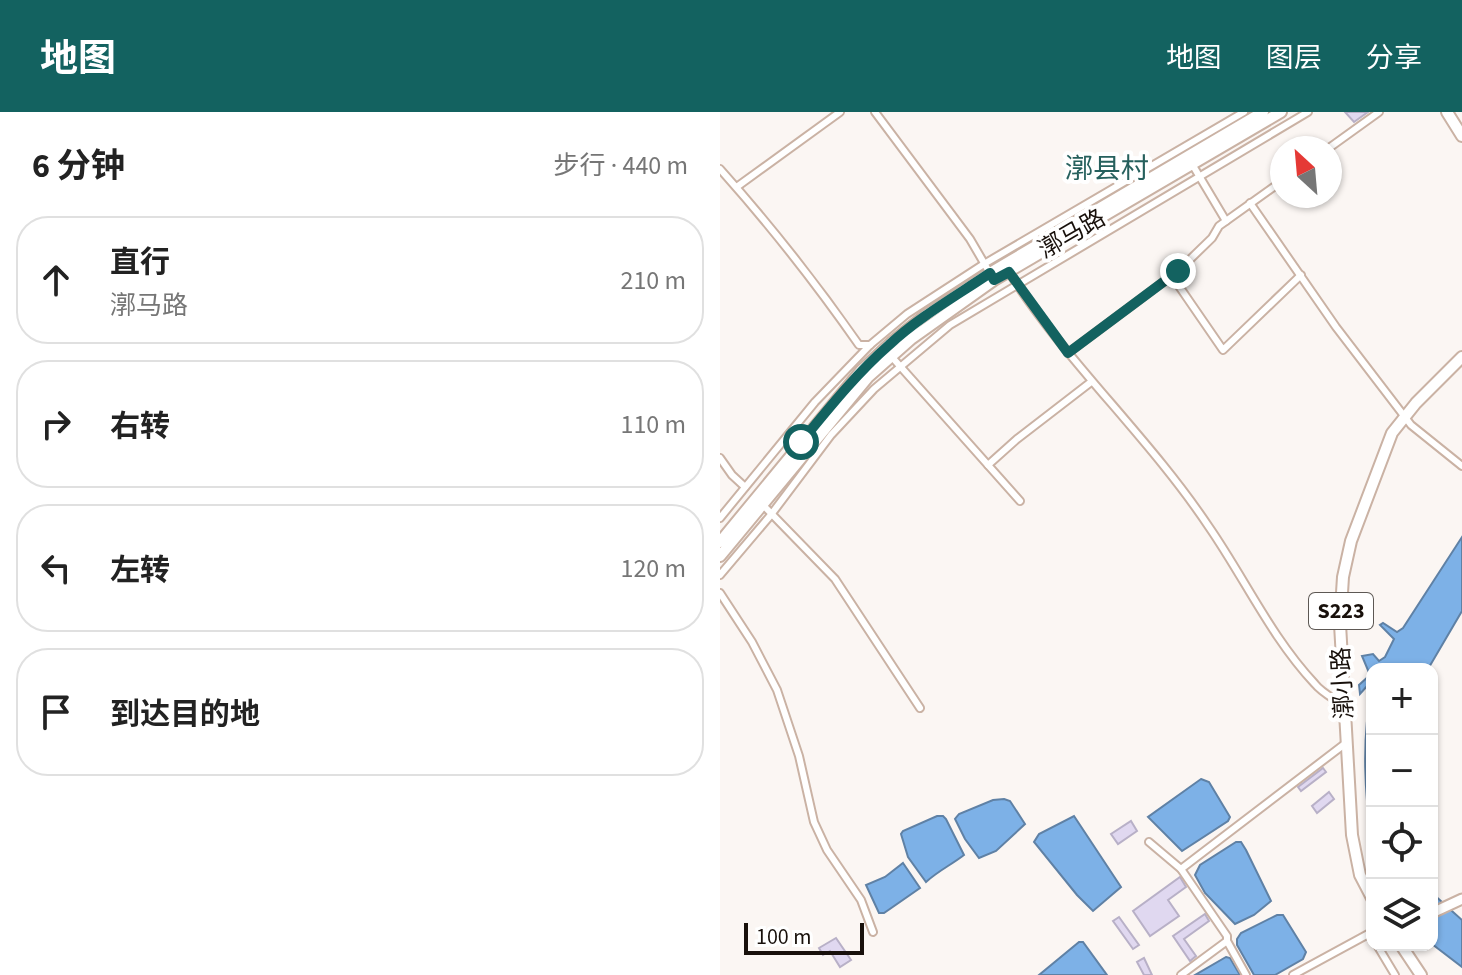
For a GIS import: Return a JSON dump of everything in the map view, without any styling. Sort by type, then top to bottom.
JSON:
[{"type":"main road","name":"漷马路","points":[[720,542],[861,371],[925,316],[990,273],[1263,112]]},
{"type":"main road","name":"漷马路","points":[[720,556],[868,377],[990,273],[1009,272],[1281,112]]},
{"type":"main road","points":[[1447,112],[1462,136]]},
{"type":"main road","name":"漷小路","points":[[1366,886],[1355,854],[1346,743],[1341,601],[1347,559],[1392,433],[1404,416],[1462,357]]},
{"type":"main road","points":[[1405,951],[1421,975]]},
{"type":"street","points":[[738,186],[840,112]]},
{"type":"street","points":[[875,112],[970,239],[990,273]]},
{"type":"street","points":[[720,518],[815,402],[870,345],[907,314],[990,273],[1242,112]]},
{"type":"street","points":[[720,575],[772,514],[831,435],[874,389],[950,325],[1308,112]]},
{"type":"street","points":[[1342,139],[1379,112]]},
{"type":"street","points":[[1192,164],[1226,221]]},
{"type":"street","points":[[720,169],[738,186],[807,271],[859,345],[870,345]]},
{"type":"street","points":[[1068,353],[1172,276],[1212,238],[1219,226],[1270,189]]},
{"type":"street","points":[[1250,203],[1336,327],[1404,416],[1462,466]]},
{"type":"street","points":[[1009,272],[1068,353],[1121,414],[1209,526],[1251,599],[1316,686],[1344,706]]},
{"type":"street","points":[[1172,276],[1223,350],[1301,275]]},
{"type":"street","points":[[891,356],[1020,501]]},
{"type":"street","points":[[988,465],[1091,382]]},
{"type":"street","points":[[720,458],[745,487]]},
{"type":"street","points":[[762,504],[835,579],[920,708]]},
{"type":"street","points":[[720,593],[752,642],[777,690],[799,756],[814,822],[827,850],[861,900],[873,932]]},
{"type":"street","points":[[1181,869],[1346,743]]},
{"type":"street","points":[[1149,842],[1181,869],[1227,936],[1246,975]]},
{"type":"street","points":[[1438,910],[1458,901]]},
{"type":"street","points":[[1293,975],[1366,937]]},
{"type":"street","points":[[1181,975],[1227,941]]},
{"type":"street","points":[[1381,951],[1395,975]]},
{"type":"water","points":[[1462,537],[1462,611],[1432,663],[1366,663],[1366,666],[1362,656],[1373,654],[1379,661],[1385,657],[1394,639],[1380,625],[1383,623],[1397,632],[1403,628]]},
{"type":"water","points":[[1366,679],[1366,687],[1360,694],[1359,685]]},
{"type":"water","points":[[1201,779],[1209,782],[1230,817],[1182,851],[1148,817]]},
{"type":"water","points":[[993,800],[1010,801],[1025,824],[996,851],[979,858],[955,819],[959,814]]},
{"type":"water","points":[[937,816],[946,819],[964,855],[926,882],[908,857],[901,834]]},
{"type":"water","points":[[1074,816],[1121,887],[1093,911],[1034,842],[1039,834]]},
{"type":"water","points":[[1236,842],[1241,842],[1246,850],[1271,901],[1254,915],[1235,924],[1205,893],[1195,875],[1200,865]]},
{"type":"water","points":[[903,863],[920,888],[884,913],[879,913],[866,885],[885,877]]},
{"type":"water","points":[[1438,898],[1462,920],[1462,967],[1438,949]]},
{"type":"water","points":[[1283,915],[1306,952],[1303,959],[1275,975],[1254,975],[1237,945],[1237,939],[1241,933]]},
{"type":"water","points":[[1079,942],[1083,942],[1107,975],[1039,975]]},
{"type":"water","points":[[1226,957],[1230,958],[1240,975],[1195,975]]},
{"type":"building","points":[[1345,112],[1368,112],[1354,122]]},
{"type":"building","points":[[1323,768],[1326,772],[1301,791],[1298,787]]},
{"type":"building","points":[[1329,792],[1334,799],[1317,813],[1312,806]]},
{"type":"building","points":[[1131,821],[1137,831],[1118,844],[1111,834]]},
{"type":"building","points":[[1180,877],[1186,887],[1168,900],[1179,916],[1150,936],[1133,911]]},
{"type":"building","points":[[1205,914],[1209,921],[1184,939],[1196,956],[1190,961],[1173,936]]},
{"type":"building","points":[[1119,917],[1139,945],[1133,949],[1113,921]]},
{"type":"building","points":[[836,938],[851,960],[840,967],[830,951],[823,955],[819,948]]},
{"type":"building","points":[[1144,958],[1152,975],[1144,975],[1137,962]]},
{"type":"district","name":"漷县村","points":[[1107,169]]},
{"type":"route","points":[[801,442],[861,371],[891,343],[925,316],[990,273],[994,280],[1009,272],[1068,353],[1178,271]]}]
